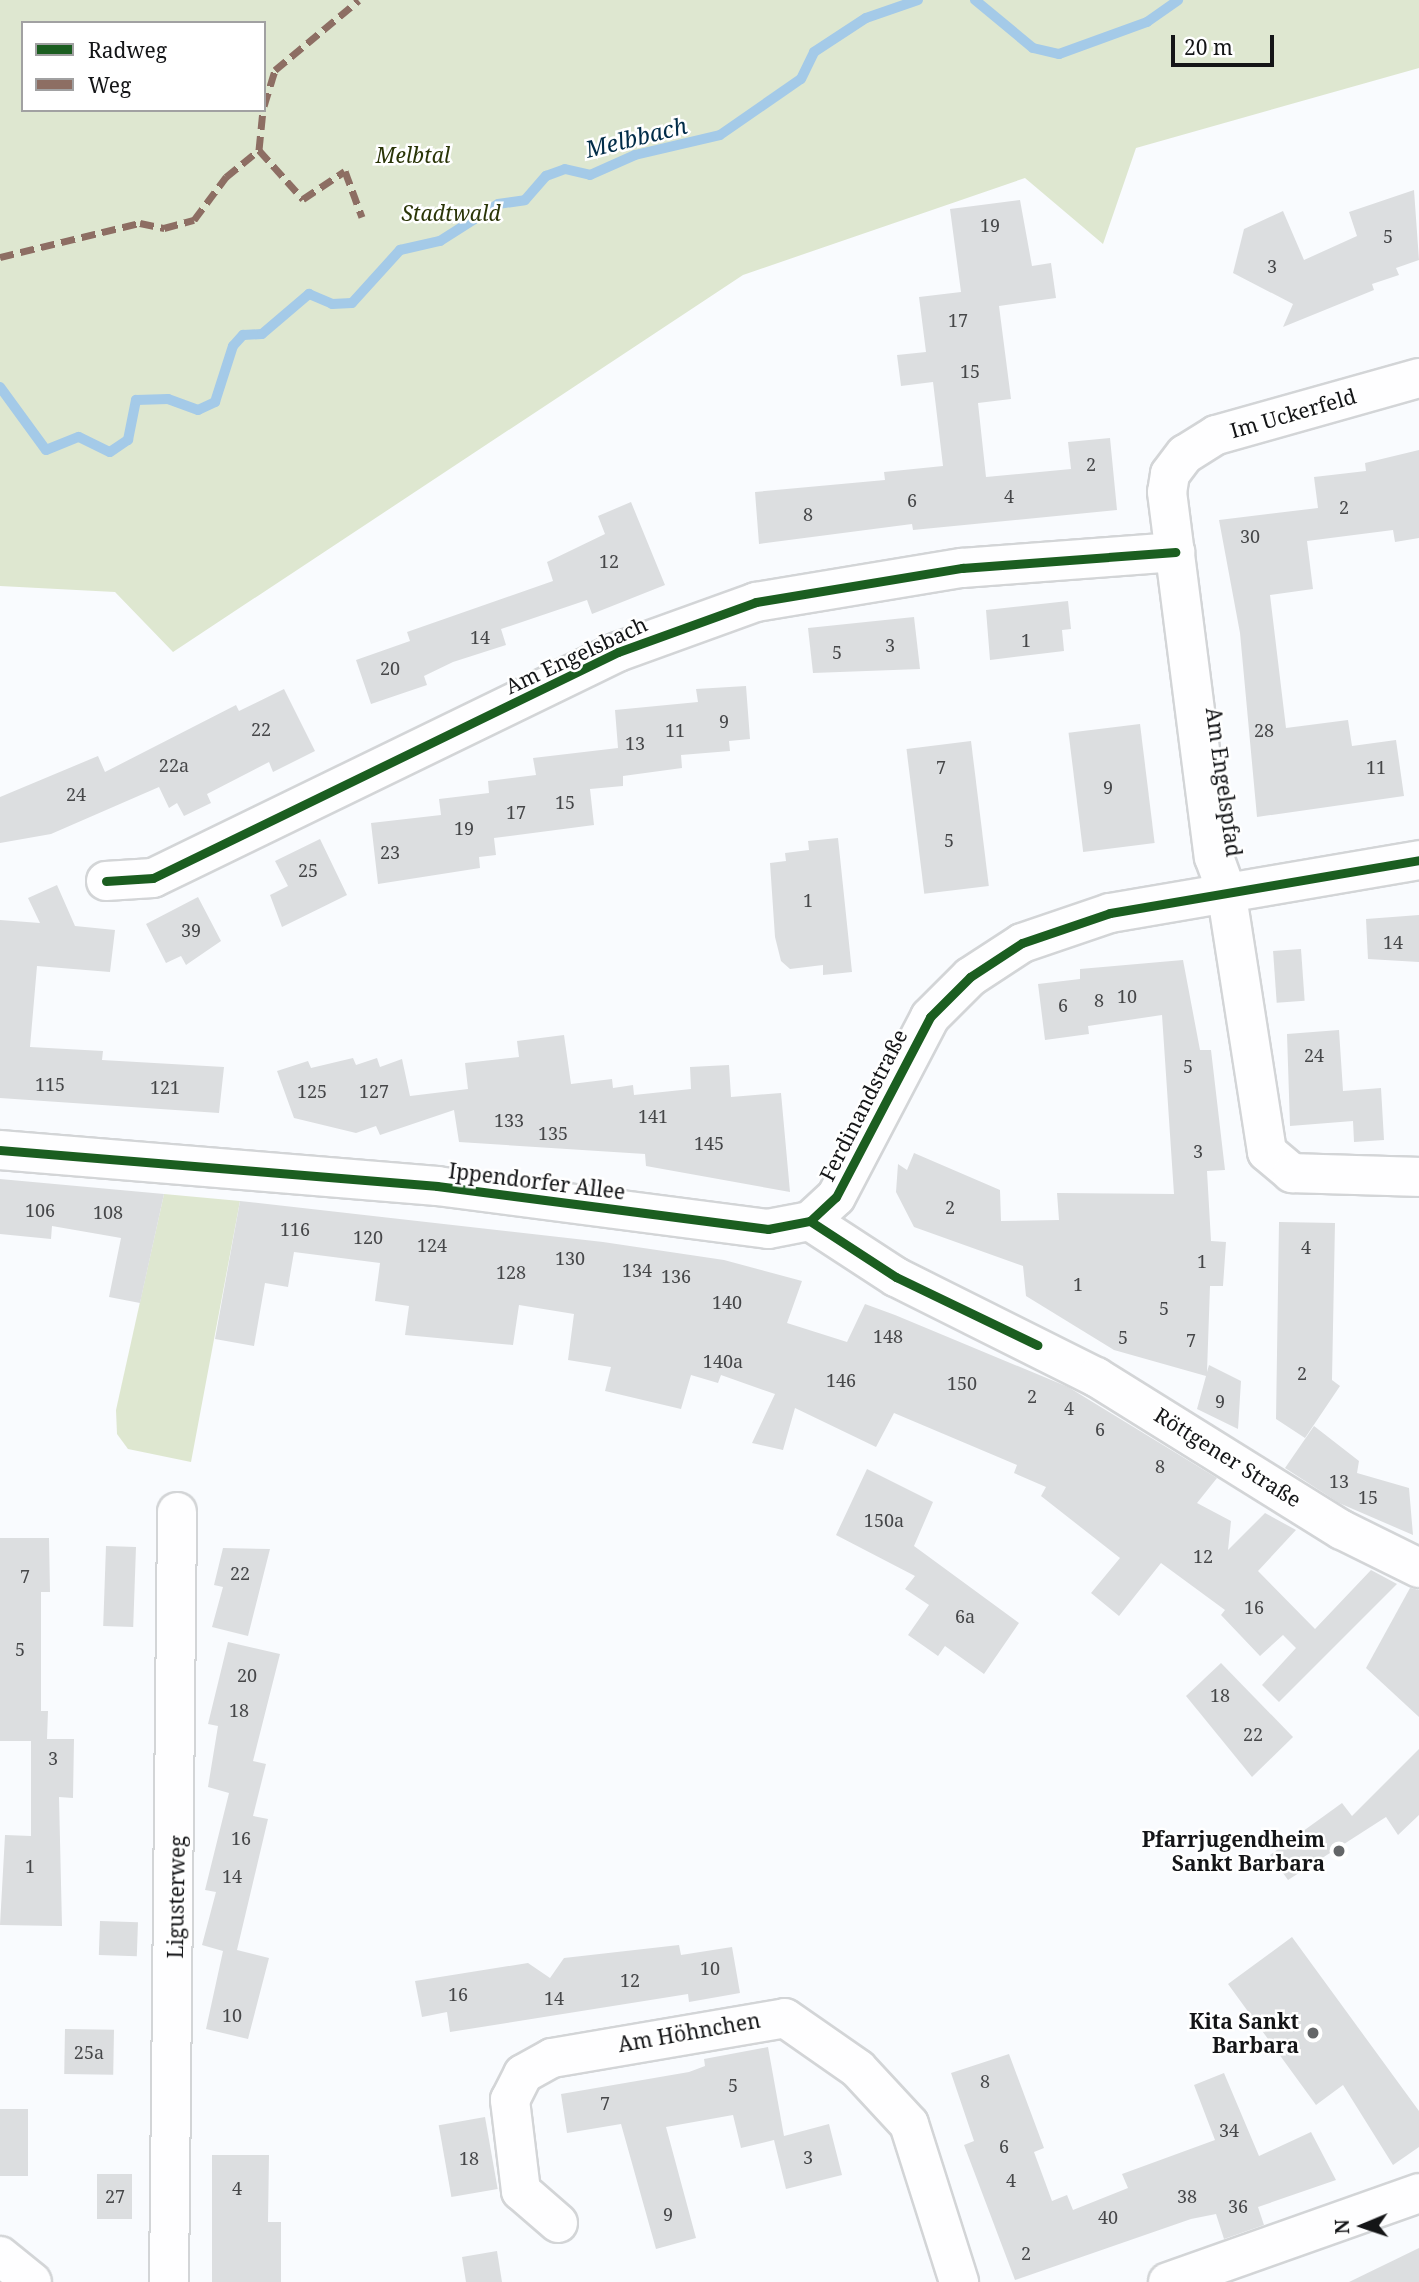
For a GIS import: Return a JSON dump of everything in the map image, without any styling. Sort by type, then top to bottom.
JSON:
[{"type":"street","name":"Im Uckerfeld","points":[[1176,464],[1216,436],[1419,377]]},
{"type":"street","name":"Am Engelspfad","points":[[1176,464],[1167,492],[1214,857],[1226,890],[1267,1152],[1292,1173],[1419,1177]]},
{"type":"street","name":"Am Engelsbach","points":[[106,881],[153,878],[618,652],[756,602],[962,568],[1175,552]]},
{"type":"street","name":"Ferdinandstraße","points":[[810,1221],[836,1197],[915,1039],[970,977],[1051,931],[1226,890],[1419,860]]},
{"type":"street","name":"Ippendorfer Allee","points":[[0,1150],[437,1186],[768,1229],[810,1221]]},
{"type":"street","name":"Röttgener Straße","points":[[810,1221],[896,1277],[1037,1345],[1248,1466],[1342,1530],[1419,1568]]},
{"type":"street","name":"Ligusterweg","points":[[169,2282],[177,1512]]},
{"type":"street","name":"Am Höhnchen","points":[[558,2223],[522,2191],[510,2100],[523,2074],[566,2055],[785,2018],[893,2100],[916,2143],[959,2282]]},
{"type":"street","points":[[1168,2282],[1419,2193]]},
{"type":"street","points":[[0,2256],[32,2282]]},
{"type":"green space","name":"Stadtwald","points":[[0,0],[1419,0],[1419,68],[1136,148],[1103,244],[1025,178],[743,275],[173,652],[115,592],[0,586]]},
{"type":"green space","points":[[164,1194],[240,1201],[191,1462],[128,1449],[117,1434],[116,1410]]},
{"type":"building","points":[[1414,190],[1419,260],[1396,268],[1399,275],[1372,284],[1374,290],[1283,327],[1293,304],[1233,273],[1244,229],[1283,211],[1304,260],[1357,236],[1349,212]]},
{"type":"building","points":[[1020,200],[1032,266],[1051,263],[1056,298],[999,306],[1011,399],[978,403],[986,477],[1071,469],[1068,442],[1110,438],[1117,510],[913,530],[912,524],[759,544],[755,492],[885,480],[884,472],[943,466],[933,382],[901,386],[897,355],[926,352],[919,297],[961,292],[950,209]]},
{"type":"building","points":[[1419,450],[1419,538],[1395,542],[1393,530],[1307,541],[1313,589],[1270,595],[1286,728],[1348,720],[1352,746],[1396,740],[1404,796],[1257,817],[1240,633],[1219,520],[1318,508],[1314,477],[1366,471],[1365,463]]},
{"type":"building","points":[[631,502],[665,585],[592,614],[587,600],[501,629],[506,645],[453,662],[424,676],[427,685],[371,704],[356,660],[410,641],[407,632],[553,581],[547,562],[605,534],[598,516]]},
{"type":"building","points":[[1068,601],[1071,629],[1062,630],[1064,651],[990,660],[986,610]]},
{"type":"building","points":[[914,617],[920,669],[813,673],[808,628]]},
{"type":"building","points":[[746,686],[750,739],[729,741],[730,751],[681,755],[682,768],[623,776],[623,786],[590,789],[594,825],[494,838],[496,855],[479,857],[480,868],[378,884],[371,823],[441,815],[439,799],[489,793],[488,781],[536,775],[533,758],[618,748],[615,710],[698,702],[696,689]]},
{"type":"building","points":[[284,689],[315,751],[273,772],[269,762],[207,794],[211,803],[184,816],[177,803],[169,808],[159,787],[51,834],[0,843],[0,797],[98,756],[105,772],[236,705],[239,711]]},
{"type":"building","points":[[1140,724],[1155,843],[1083,852],[1069,733]]},
{"type":"building","points":[[971,741],[989,886],[924,894],[906,749]]},
{"type":"building","points":[[838,838],[852,972],[823,975],[823,965],[790,969],[781,961],[775,937],[770,863],[786,861],[785,853],[809,850],[808,841]]},
{"type":"building","points":[[320,839],[347,895],[282,927],[270,895],[288,886],[275,861]]},
{"type":"building","points":[[57,885],[75,926],[115,930],[110,972],[37,966],[30,1047],[103,1051],[102,1060],[224,1067],[219,1113],[0,1098],[0,920],[40,923],[28,898]]},
{"type":"building","points":[[198,897],[221,941],[186,965],[181,956],[166,963],[146,924]]},
{"type":"building","points":[[1419,915],[1419,962],[1368,959],[1366,919]]},
{"type":"building","points":[[1301,949],[1305,1001],[1277,1003],[1273,951]]},
{"type":"building","points":[[1183,960],[1200,1050],[1211,1050],[1225,1170],[1207,1171],[1211,1241],[1226,1242],[1223,1286],[1210,1286],[1207,1372],[1209,1365],[1241,1381],[1238,1429],[1197,1409],[1206,1376],[1114,1350],[1026,1296],[1023,1266],[914,1227],[896,1192],[898,1164],[907,1170],[914,1153],[1000,1190],[1001,1221],[1059,1220],[1057,1193],[1174,1194],[1162,1015],[1088,1026],[1089,1034],[1045,1040],[1038,984],[1080,979],[1080,969]]},
{"type":"building","points":[[1339,1030],[1343,1091],[1381,1088],[1384,1140],[1354,1142],[1353,1121],[1290,1126],[1287,1034]]},
{"type":"building","points":[[564,1035],[571,1084],[612,1079],[613,1088],[633,1085],[634,1095],[691,1089],[690,1067],[729,1065],[731,1097],[781,1093],[790,1192],[646,1166],[645,1154],[459,1142],[454,1110],[380,1135],[376,1126],[356,1133],[294,1118],[277,1071],[308,1061],[311,1068],[353,1058],[356,1065],[377,1058],[380,1067],[402,1059],[410,1096],[468,1089],[465,1063],[519,1057],[517,1041]]},
{"type":"building","points":[[0,1179],[164,1194],[140,1303],[109,1297],[121,1238],[52,1226],[51,1239],[0,1234]]},
{"type":"building","points":[[240,1201],[603,1242],[724,1260],[802,1281],[787,1323],[847,1342],[865,1304],[1068,1387],[1217,1478],[1197,1503],[1231,1521],[1228,1550],[1265,1513],[1296,1530],[1258,1571],[1315,1629],[1371,1570],[1397,1584],[1279,1702],[1262,1685],[1296,1648],[1283,1635],[1260,1656],[1221,1615],[1225,1610],[1161,1563],[1119,1616],[1091,1593],[1120,1558],[1041,1496],[1046,1487],[1014,1473],[1017,1465],[894,1413],[876,1447],[795,1408],[783,1450],[752,1443],[775,1394],[721,1375],[718,1383],[691,1375],[681,1409],[605,1391],[611,1367],[568,1360],[574,1314],[519,1305],[513,1345],[405,1335],[409,1306],[375,1301],[380,1263],[294,1252],[288,1287],[265,1283],[254,1346],[215,1339]]},
{"type":"building","points":[[1279,1222],[1335,1223],[1332,1380],[1340,1386],[1305,1438],[1276,1419]]},
{"type":"building","points":[[1314,1426],[1359,1461],[1357,1473],[1409,1488],[1413,1535],[1339,1503],[1285,1468]]},
{"type":"building","points":[[867,1469],[933,1502],[914,1546],[1019,1623],[984,1674],[945,1646],[938,1656],[908,1635],[929,1605],[905,1589],[915,1576],[836,1535]]},
{"type":"building","points":[[0,1538],[49,1538],[50,1592],[41,1592],[41,1711],[48,1711],[47,1739],[74,1739],[73,1798],[59,1797],[62,1926],[0,1925],[5,1835],[31,1836],[31,1741],[0,1741]]},
{"type":"building","points":[[106,1546],[136,1547],[133,1627],[103,1626]]},
{"type":"building","points":[[223,1548],[270,1549],[248,1636],[212,1627],[223,1587],[214,1585]]},
{"type":"building","points":[[1410,1588],[1419,1590],[1419,1717],[1366,1668]]},
{"type":"building","points":[[228,1642],[280,1654],[253,1761],[266,1764],[253,1816],[268,1819],[237,1950],[269,1958],[248,2039],[206,2029],[223,1951],[202,1945],[216,1892],[205,1890],[229,1793],[208,1787],[218,1726],[208,1724]]},
{"type":"building","points":[[1221,1663],[1293,1737],[1252,1777],[1186,1696]]},
{"type":"building","points":[[1419,1749],[1419,1815],[1398,1835],[1386,1817],[1288,1880],[1270,1855],[1342,1803],[1352,1816]]},
{"type":"building","points":[[100,1921],[138,1922],[137,1956],[99,1955]]},
{"type":"building","name":"Kita Sankt Barbara","points":[[1292,1937],[1419,2111],[1419,2147],[1393,2165],[1343,2085],[1316,2105],[1228,1984]]},
{"type":"building","points":[[679,1945],[681,1955],[732,1947],[740,1993],[689,2002],[688,1994],[450,2032],[447,2012],[422,2017],[415,1981],[528,1963],[550,1978],[564,1958]]},
{"type":"building","points":[[65,2029],[114,2030],[113,2075],[64,2074]]},
{"type":"building","points":[[768,2047],[784,2136],[829,2124],[842,2175],[786,2189],[774,2140],[741,2148],[733,2115],[666,2127],[696,2238],[656,2249],[621,2124],[567,2133],[561,2094],[689,2072],[705,2066],[704,2059]]},
{"type":"building","points":[[1009,2054],[1044,2148],[1034,2152],[1052,2201],[1067,2195],[1073,2210],[1128,2188],[1122,2174],[1215,2140],[1194,2085],[1224,2073],[1259,2156],[1311,2132],[1336,2180],[1258,2207],[1264,2225],[1224,2239],[1216,2214],[1191,2219],[1015,2280],[964,2145],[974,2141],[951,2073]]},
{"type":"building","points":[[0,2109],[28,2109],[28,2176],[0,2176]]},
{"type":"building","points":[[485,2117],[498,2189],[451,2197],[439,2125]]},
{"type":"building","points":[[212,2155],[269,2155],[268,2222],[281,2222],[281,2282],[212,2282]]},
{"type":"building","points":[[97,2174],[132,2174],[132,2219],[97,2219]]},
{"type":"building","points":[[1419,2248],[1419,2282],[1349,2282]]},
{"type":"building","points":[[497,2251],[502,2282],[466,2282],[462,2257]]},
{"type":"waterway","name":"Melbbach","points":[[0,387],[46,450],[79,437],[110,452],[128,440],[136,400],[168,399],[198,410],[215,402],[233,346],[243,335],[262,334],[309,294],[332,304],[352,303],[400,250],[440,241],[498,204],[525,200],[546,176],[565,169],[590,175],[635,155],[720,135],[801,79],[814,52],[866,18],[918,0]]},
{"type":"waterway","name":"Melbbach","points":[[975,0],[1033,48],[1059,54],[1147,22],[1178,0]]},
{"type":"marked path","points":[[266,99],[275,70],[359,0]]},
{"type":"marked path","points":[[0,257],[140,223],[164,228],[194,220],[226,177],[259,150],[263,112]]},
{"type":"marked path","points":[[259,150],[303,199],[345,171],[362,217]]},
{"type":"cycle path","points":[[106,881],[153,878],[618,652],[756,602],[962,568],[1175,552]]},
{"type":"cycle path","points":[[810,1221],[836,1197],[930,1017],[970,977],[1022,943],[1110,913],[1419,860]]},
{"type":"cycle path","points":[[0,1150],[437,1186],[768,1229],[810,1221],[896,1277],[1037,1345]]},
{"type":"place","name":"Pfarrjugendheim Sankt Barbara","points":[[1339,1851]]},
{"type":"place","name":"Kita Sankt Barbara","points":[[1313,2033]]},
{"type":"park label","name":"Melbtal","points":[[413,155]]}]
